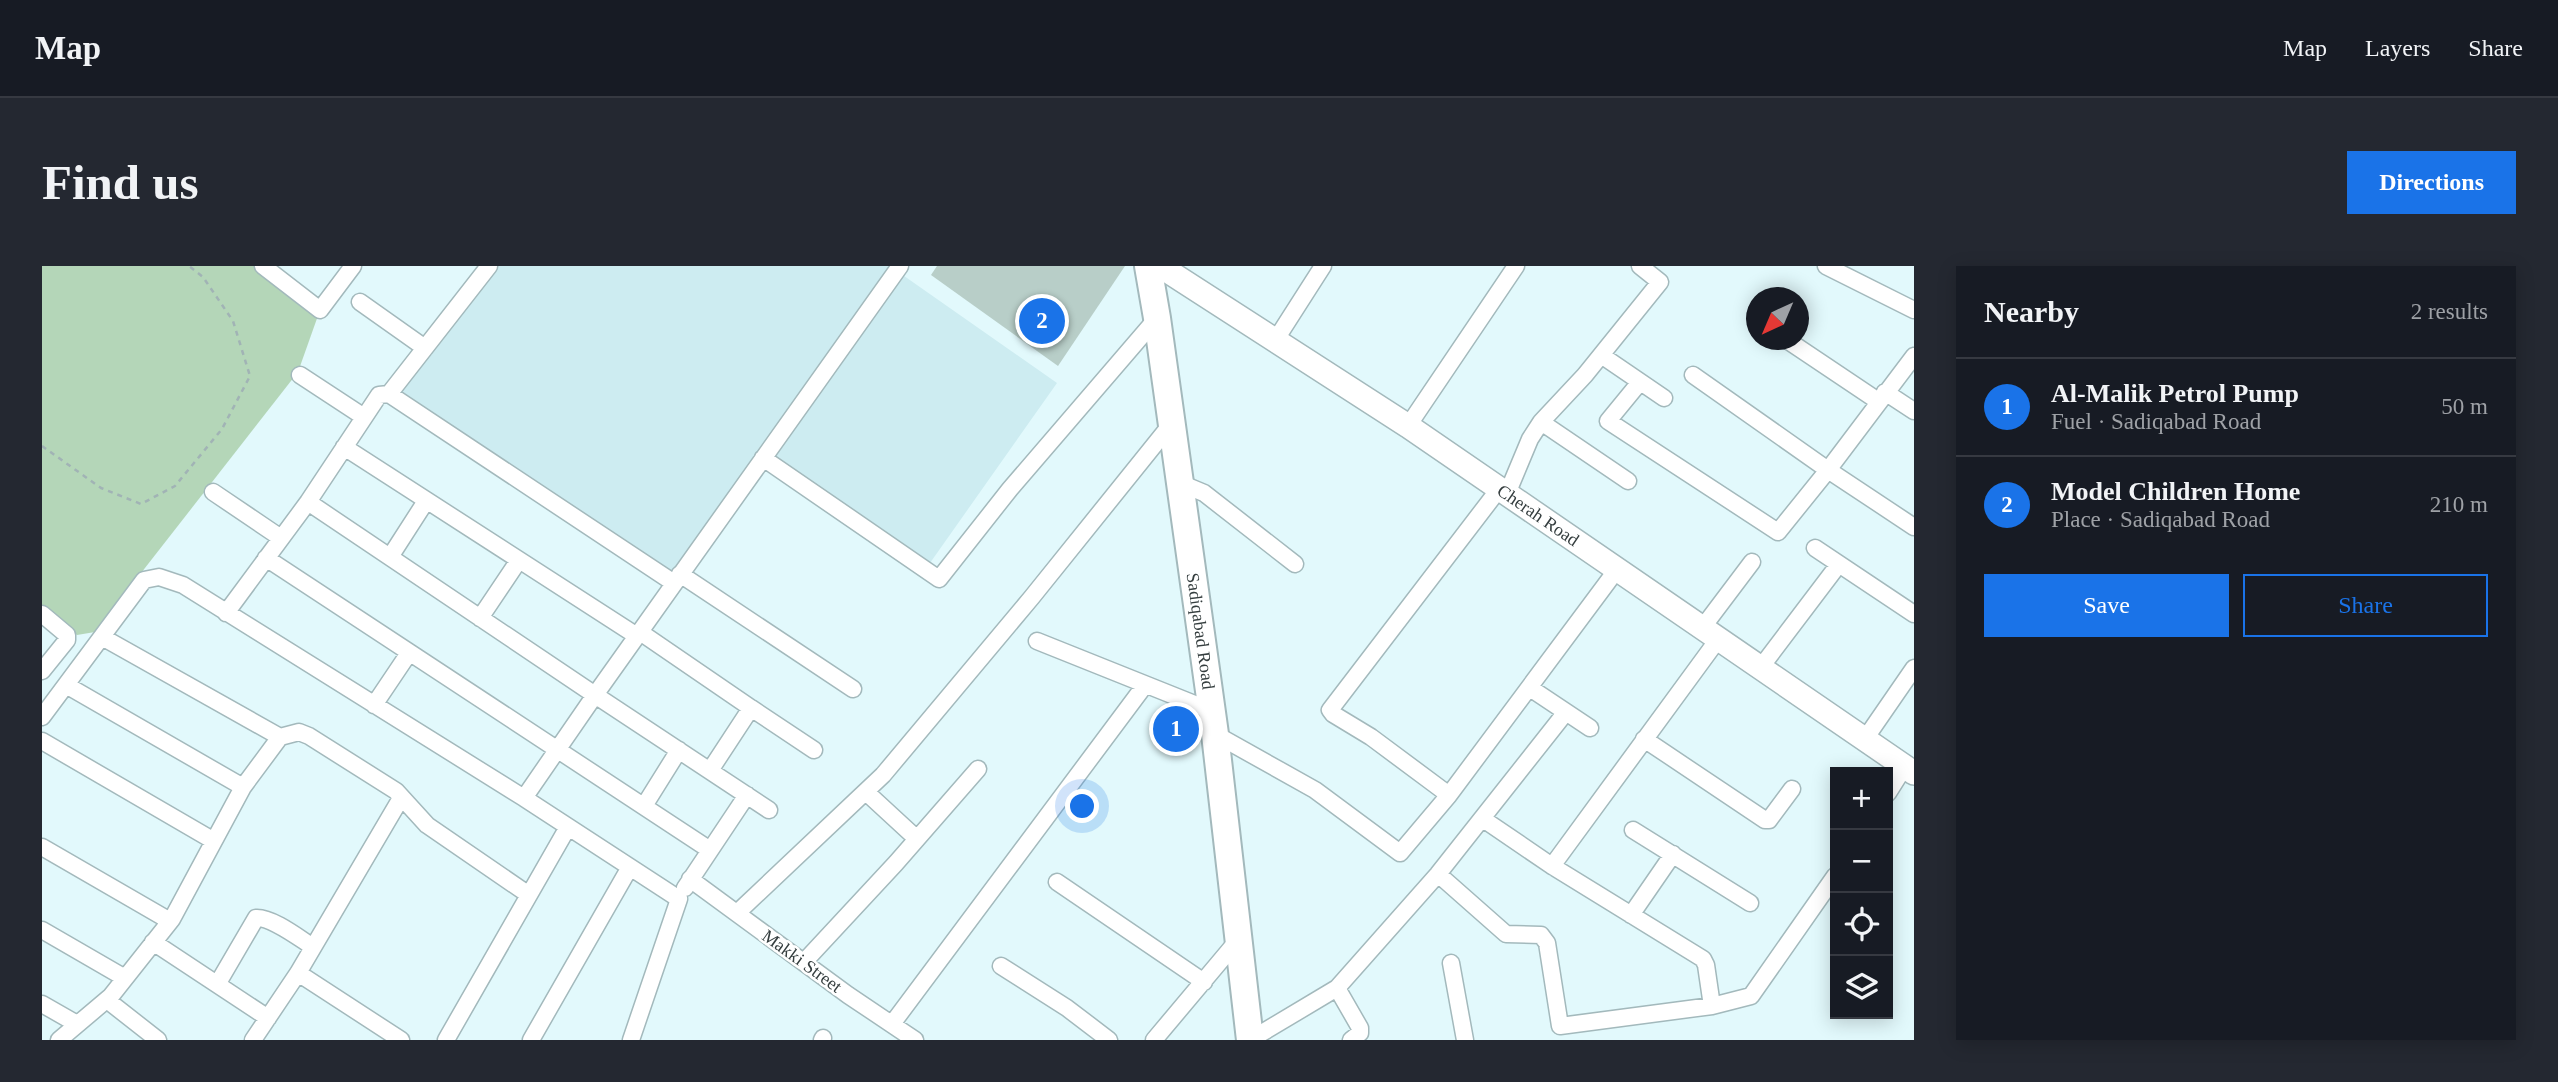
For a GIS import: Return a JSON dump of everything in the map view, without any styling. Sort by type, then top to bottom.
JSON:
[{"type":"main road","name":"Sadiqabad Road","points":[[1148,266],[1213,723],[1250,1040]]},
{"type":"street","points":[[262,266],[320,310],[353,266]]},
{"type":"street","points":[[524,798],[900,266]]},
{"type":"street","points":[[1275,341],[1323,266]]},
{"type":"street","points":[[1408,426],[1516,266]]},
{"type":"street","points":[[1449,795],[1330,710],[1331,706],[1503,491],[1541,422],[1601,355],[1660,282],[1640,266]]},
{"type":"street","points":[[1826,266],[1914,310]]},
{"type":"street","points":[[389,394],[485,268]]},
{"type":"street","name":"Cherah Road","points":[[1175,270],[1275,341],[1408,426],[1909,769]]},
{"type":"street","points":[[360,302],[425,348]]},
{"type":"street","points":[[763,458],[939,579],[1010,489],[1157,317]]},
{"type":"street","points":[[1804,350],[1882,397],[1914,411]]},
{"type":"street","points":[[1601,355],[1664,398]]},
{"type":"street","points":[[1640,382],[1608,421],[1778,532],[1914,356]]},
{"type":"street","points":[[300,375],[364,417]]},
{"type":"street","points":[[1693,375],[1914,527]]},
{"type":"street","points":[[226,613],[308,502],[379,395],[389,394],[853,690]]},
{"type":"street","points":[[1541,422],[1628,481]]},
{"type":"street","points":[[737,914],[866,792],[923,728],[1172,423]]},
{"type":"street","points":[[344,447],[638,634],[814,750]]},
{"type":"street","points":[[1180,483],[1204,493],[1295,564]]},
{"type":"street","points":[[213,492],[281,538]]},
{"type":"street","points":[[390,557],[426,500]]},
{"type":"street","points":[[308,502],[769,810]]},
{"type":"street","points":[[1815,548],[1914,614]]},
{"type":"street","points":[[266,558],[710,850]]},
{"type":"street","points":[[480,618],[519,560]]},
{"type":"street","points":[[1552,866],[1644,739],[1752,562]]},
{"type":"street","points":[[1761,667],[1839,564]]},
{"type":"street","points":[[1037,641],[1145,685],[1213,723],[1315,790],[1399,853],[1449,795],[1618,569]]},
{"type":"street","points":[[42,717],[144,580],[159,577],[183,585],[524,798],[679,899]]},
{"type":"street","points":[[42,614],[67,635],[67,640],[42,671]]},
{"type":"street","points":[[102,637],[280,737]]},
{"type":"street","points":[[374,705],[410,653]]},
{"type":"street","points":[[1866,739],[1914,668]]},
{"type":"street","points":[[66,685],[243,787]]},
{"type":"street","points":[[892,1024],[1145,685]]},
{"type":"street","points":[[1530,688],[1590,728]]},
{"type":"street","points":[[710,769],[751,708]]},
{"type":"street","points":[[1250,1040],[1336,988],[1438,874],[1566,712]]},
{"type":"street","points":[[59,1040],[107,1000],[170,921],[243,787],[280,737],[299,732],[309,736],[396,791],[427,825],[529,895]]},
{"type":"street","points":[[1644,739],[1765,820],[1774,815],[1792,789]]},
{"type":"street","points":[[42,741],[214,841]]},
{"type":"street","points":[[644,806],[679,750]]},
{"type":"street","points":[[804,962],[978,769]]},
{"type":"street","points":[[1893,787],[1909,769]]},
{"type":"street","points":[[866,792],[917,839]]},
{"type":"street","points":[[631,1040],[679,899],[747,794]]},
{"type":"street","points":[[253,1040],[298,973],[401,798]]},
{"type":"street","points":[[1483,819],[1552,866],[1703,959],[1712,1006]]},
{"type":"street","points":[[446,1040],[568,827]]},
{"type":"street","points":[[1633,830],[1751,903]]},
{"type":"street","points":[[42,848],[170,921]]},
{"type":"street","points":[[1631,915],[1673,854]]},
{"type":"street","points":[[531,1040],[630,867]]},
{"type":"street","points":[[1438,874],[1506,934],[1541,935],[1547,943],[1561,1033],[1712,1006],[1751,996],[1830,884]]},
{"type":"street","name":"Makki Street","points":[[690,879],[915,1040]]},
{"type":"street","points":[[1057,882],[1204,982]]},
{"type":"street","points":[[218,983],[256,918],[269,921],[313,947]]},
{"type":"street","points":[[42,930],[125,978]]},
{"type":"street","points":[[1154,1040],[1238,940]]},
{"type":"street","points":[[153,942],[268,1018]]},
{"type":"street","points":[[1451,963],[1465,1040]]},
{"type":"street","points":[[1001,966],[1068,1008],[1109,1040]]},
{"type":"street","points":[[298,973],[401,1040]]},
{"type":"street","points":[[1336,988],[1360,1028],[1360,1033],[1352,1040]]},
{"type":"street","points":[[107,1000],[158,1040]]},
{"type":"street","points":[[42,1004],[78,1024]]},
{"type":"path","points":[[42,446],[101,488],[141,504],[175,486],[222,429],[250,376],[233,321],[203,277],[189,266]]},
{"type":"shaded area","points":[[489,266],[900,266],[897,271],[1057,383],[930,563],[765,456],[674,583],[389,394]]},
{"type":"green space","points":[[42,266],[263,266],[320,310],[298,372],[95,632],[77,635],[42,610]]},
{"type":"building","points":[[937,266],[1125,266],[1058,366],[931,275]]},
{"type":"place","name":"Model Children Home","points":[[1042,321]]},
{"type":"place","name":"Al-Malik Petrol Pump","points":[[1176,729]]}]
